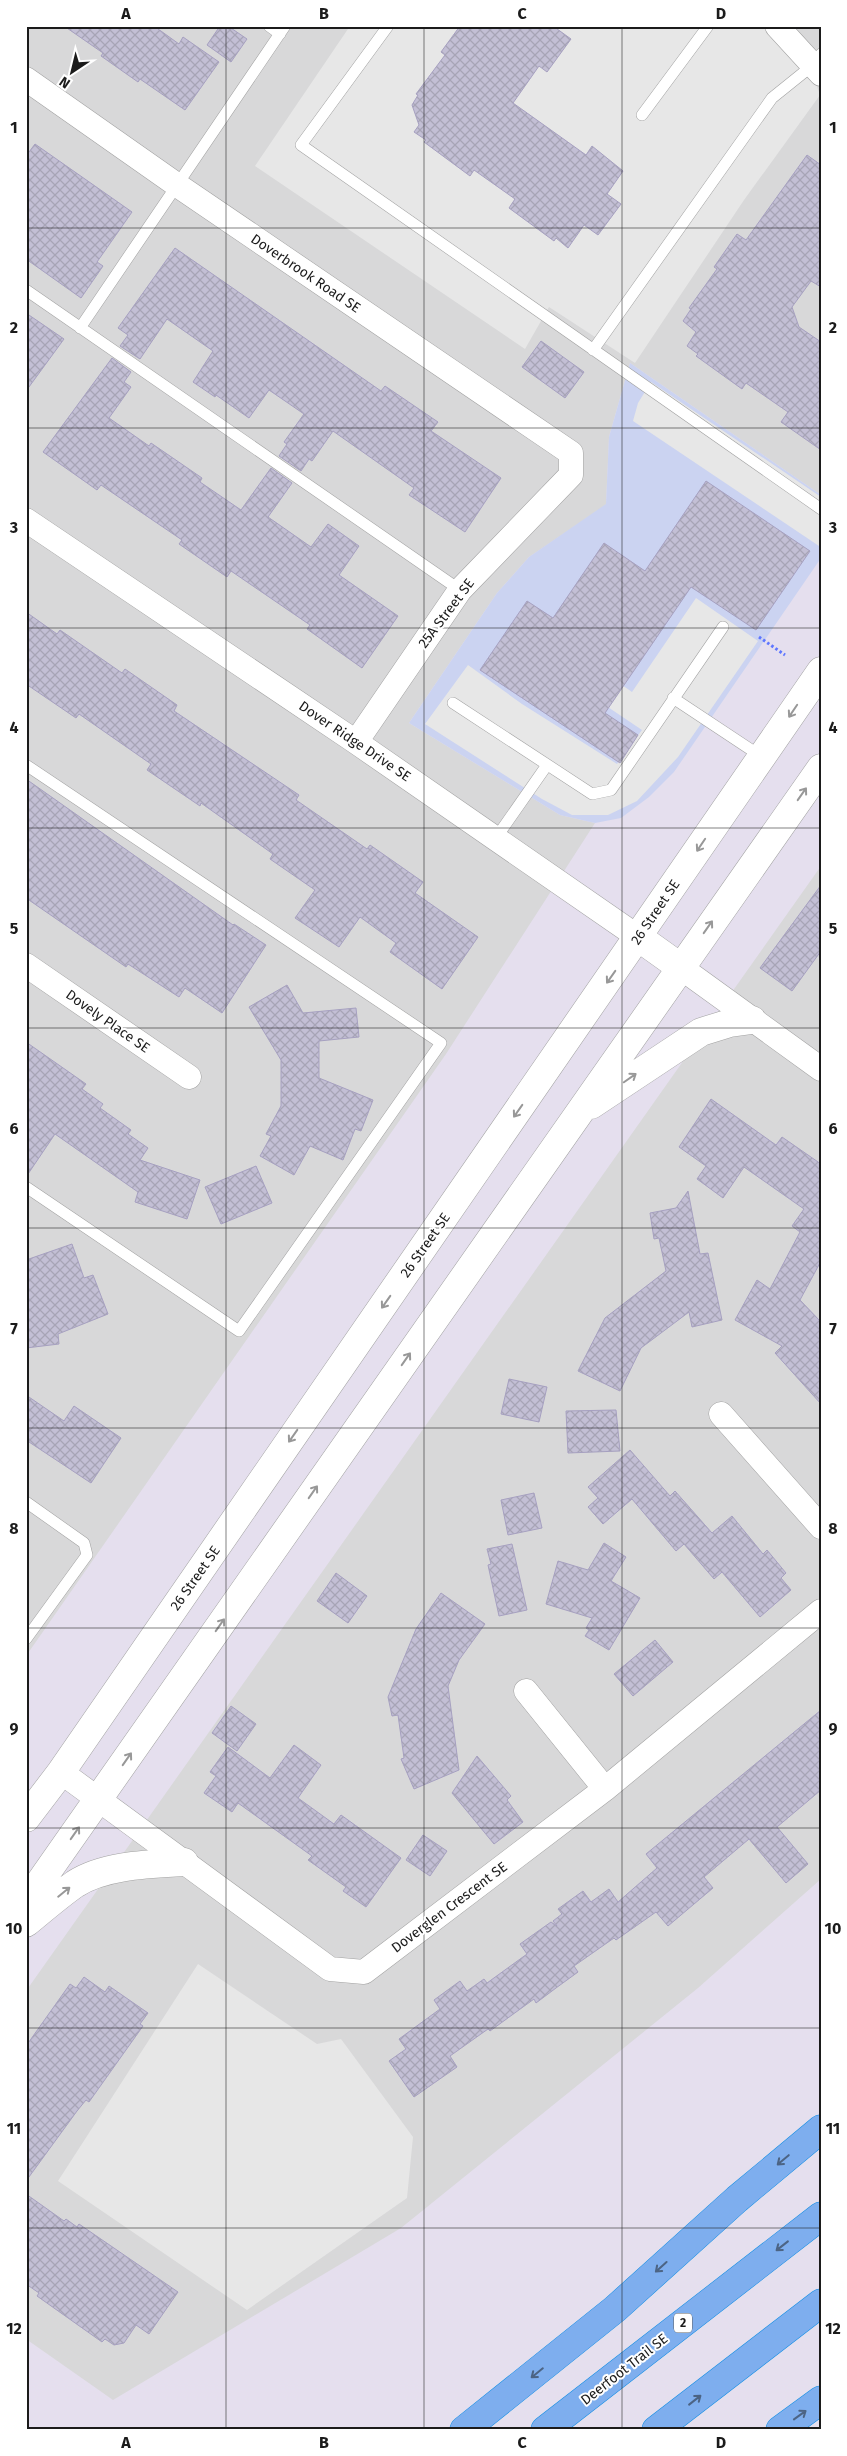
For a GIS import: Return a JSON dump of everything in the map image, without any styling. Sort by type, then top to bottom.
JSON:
[{"type":"highway","points":[[464,2430],[615,2309],[737,2199],[821,2129]]},
{"type":"highway","name":"Deerfoot Trail SE","points":[[545,2430],[821,2216]]},
{"type":"highway","points":[[656,2430],[821,2303]]},
{"type":"highway","points":[[780,2430],[821,2400]]},
{"type":"street","points":[[777,26],[818,64]]},
{"type":"street","name":"Doverbrook Road SE","points":[[26,79],[177,185],[570,452],[571,475]]},
{"type":"street","name":"25A Street SE","points":[[356,742],[460,590],[571,475]]},
{"type":"street","name":"Dover Ridge Drive SE","points":[[26,520],[356,742],[680,967]]},
{"type":"street","name":"26 Street SE","points":[[26,1818],[61,1772],[821,671]]},
{"type":"street","points":[[26,1902],[821,768]]},
{"type":"street","name":"Dovely Place SE","points":[[26,965],[189,1077]]},
{"type":"street","points":[[680,967],[821,1069]]},
{"type":"street","points":[[576,1116],[701,1032],[730,1023],[752,1020]]},
{"type":"street","points":[[721,1414],[821,1528]]},
{"type":"street","name":"Doverglen Crescent SE","points":[[61,1772],[330,1969],[364,1972],[605,1789],[821,1611]]},
{"type":"street","points":[[526,1691],[605,1789]]},
{"type":"street","points":[[26,1923],[76,1883],[106,1872],[138,1864],[184,1862]]},
{"type":"lane","points":[[80,328],[283,30],[269,26]]},
{"type":"lane","points":[[388,26],[301,145],[821,509]]},
{"type":"lane","points":[[642,115],[708,26]]},
{"type":"lane","points":[[593,350],[772,98],[818,64]]},
{"type":"lane","points":[[26,290],[460,590]]},
{"type":"lane","points":[[453,704],[592,794],[611,790],[723,627]]},
{"type":"lane","points":[[673,698],[762,756]]},
{"type":"lane","points":[[26,765],[441,1043],[239,1331],[26,1187]]},
{"type":"lane","points":[[496,838],[547,765]]},
{"type":"lane","points":[[26,1502],[84,1543],[87,1555],[26,1639]]},
{"type":"path","points":[[759,636],[785,656]]},
{"type":"shaded area","points":[[26,26],[821,26],[821,495],[630,363],[609,437],[606,505],[529,557],[497,593],[409,723],[560,815],[595,823],[446,1054],[26,1656]]},
{"type":"shaded area","points":[[350,26],[796,26],[820,95],[744,200],[635,363],[549,307],[525,349],[255,166]]},
{"type":"shaded area","points":[[630,363],[821,495],[821,558],[674,772],[649,797],[621,818],[595,823],[560,815],[409,723],[497,593],[529,557],[606,504],[609,437]]},
{"type":"shaded area","points":[[651,382],[821,497],[819,546],[633,421],[638,403]]},
{"type":"shaded area","points":[[696,598],[758,641],[678,757],[637,801],[608,815],[572,815],[542,799],[425,724],[468,665],[522,704],[617,764],[642,730],[590,695],[605,673],[632,692]]},
{"type":"shaded area","points":[[821,866],[821,1879],[698,1988],[401,2228],[113,2400],[26,2339],[26,1991]]},
{"type":"shaded area","points":[[198,1964],[317,2044],[341,2039],[413,2137],[407,2198],[247,2310],[58,2181]]},
{"type":"building","points":[[64,26],[154,26],[179,44],[183,37],[219,62],[185,110],[140,79],[138,82],[101,56],[103,53]]},
{"type":"building","points":[[220,26],[228,26],[247,39],[231,62],[207,45]]},
{"type":"building","points":[[460,26],[553,26],[571,39],[547,72],[539,66],[513,103],[586,155],[592,146],[623,171],[607,194],[621,204],[598,235],[584,225],[568,248],[556,238],[554,241],[509,208],[515,199],[474,170],[470,176],[424,142],[426,140],[414,132],[419,125],[412,105],[418,95],[416,94],[445,55],[441,52]]},
{"type":"building","points":[[35,144],[132,212],[97,262],[103,266],[81,298],[26,259],[26,156]]},
{"type":"building","points":[[807,155],[821,165],[821,287],[811,281],[792,307],[799,327],[821,342],[821,450],[781,422],[788,412],[746,383],[742,389],[696,356],[698,354],[687,346],[696,332],[683,321],[691,309],[689,308],[717,269],[714,267],[737,234],[746,240]]},
{"type":"building","points":[[175,248],[381,391],[385,386],[438,422],[431,431],[501,478],[465,532],[409,495],[414,488],[333,431],[312,461],[309,459],[301,471],[279,456],[287,444],[284,442],[304,414],[269,390],[249,418],[216,395],[215,397],[193,382],[213,351],[167,319],[140,359],[120,346],[128,335],[118,328]]},
{"type":"building","points":[[26,313],[64,339],[26,391]]},
{"type":"building","points":[[541,341],[584,372],[565,398],[522,367]]},
{"type":"building","points":[[112,358],[131,372],[124,382],[131,387],[109,418],[149,446],[151,443],[202,478],[200,482],[241,510],[271,468],[292,483],[268,517],[311,547],[328,524],[359,546],[339,575],[398,616],[362,668],[307,629],[310,625],[231,571],[227,577],[179,544],[182,540],[101,485],[97,490],[43,452]]},
{"type":"building","points":[[706,481],[810,551],[756,630],[691,587],[605,713],[638,735],[620,763],[480,670],[527,601],[553,618],[604,543],[645,571]]},
{"type":"building","points":[[26,612],[57,634],[60,630],[122,673],[125,669],[177,705],[174,711],[299,795],[296,800],[367,849],[370,845],[423,882],[415,893],[478,937],[442,989],[390,952],[396,943],[360,917],[339,947],[295,918],[315,890],[270,859],[273,854],[201,803],[200,806],[147,770],[151,764],[79,714],[76,718],[26,684]]},
{"type":"building","points":[[26,779],[233,925],[266,945],[222,1013],[185,988],[179,997],[128,964],[126,967],[26,898]]},
{"type":"building","points":[[821,885],[821,951],[792,991],[760,968]]},
{"type":"building","points":[[287,985],[303,1013],[356,1008],[359,1037],[319,1041],[319,1078],[373,1100],[361,1131],[355,1129],[343,1160],[310,1146],[294,1175],[260,1156],[271,1136],[266,1134],[281,1106],[281,1060],[249,1007]]},
{"type":"building","points":[[26,1042],[86,1084],[82,1089],[103,1104],[100,1108],[131,1130],[128,1134],[148,1148],[140,1160],[200,1180],[187,1219],[135,1202],[138,1192],[55,1134],[26,1177]]},
{"type":"building","points":[[711,1099],[776,1145],[782,1137],[821,1164],[821,1261],[800,1300],[821,1322],[821,1404],[775,1353],[782,1346],[735,1320],[757,1280],[770,1289],[800,1232],[792,1226],[804,1209],[744,1167],[723,1198],[697,1179],[706,1166],[679,1147]]},
{"type":"building","points":[[256,1166],[272,1203],[221,1224],[205,1187]]},
{"type":"building","points":[[688,1191],[700,1254],[708,1253],[722,1320],[692,1327],[689,1312],[641,1348],[620,1391],[578,1371],[605,1318],[666,1271],[659,1238],[654,1239],[650,1213],[676,1208]]},
{"type":"building","points":[[72,1244],[84,1278],[93,1275],[108,1314],[58,1334],[59,1344],[26,1348],[26,1260]]},
{"type":"building","points":[[509,1379],[547,1387],[539,1422],[501,1414]]},
{"type":"building","points":[[26,1395],[64,1421],[74,1406],[121,1438],[91,1483],[26,1440]]},
{"type":"building","points":[[616,1410],[620,1451],[568,1453],[566,1411]]},
{"type":"building","points":[[630,1450],[670,1496],[675,1491],[712,1533],[732,1516],[763,1554],[767,1550],[786,1573],[781,1578],[791,1590],[760,1617],[722,1572],[714,1579],[684,1544],[676,1551],[632,1499],[603,1524],[588,1507],[598,1498],[588,1487]]},
{"type":"building","points":[[534,1493],[542,1528],[508,1535],[501,1500]]},
{"type":"building","points":[[604,1543],[626,1557],[611,1581],[640,1598],[609,1650],[585,1636],[589,1630],[586,1628],[592,1618],[546,1604],[558,1561],[588,1570]]},
{"type":"building","points":[[512,1544],[527,1610],[499,1616],[488,1565],[491,1564],[487,1549]]},
{"type":"building","points":[[336,1573],[367,1596],[348,1623],[317,1601]]},
{"type":"building","points":[[441,1593],[485,1624],[459,1660],[448,1686],[459,1770],[414,1789],[401,1759],[404,1758],[398,1715],[392,1716],[388,1697],[416,1629]]},
{"type":"building","points":[[655,1640],[673,1662],[633,1696],[614,1674]]},
{"type":"building","points":[[231,1706],[256,1724],[237,1751],[212,1733]]},
{"type":"building","points":[[821,1710],[821,1790],[777,1827],[808,1864],[786,1883],[749,1839],[704,1877],[713,1888],[668,1926],[656,1912],[616,1940],[614,1938],[574,1966],[578,1972],[536,2003],[534,1999],[490,2031],[488,2029],[450,2056],[457,2067],[414,2097],[389,2061],[406,2049],[399,2039],[440,2009],[434,2000],[460,1981],[467,1991],[484,1979],[487,1983],[527,1954],[520,1944],[551,1922],[557,1926],[553,1921],[562,1914],[558,1909],[583,1891],[591,1902],[609,1889],[618,1902],[657,1868],[646,1854]]},
{"type":"building","points":[[294,1745],[321,1765],[298,1798],[334,1824],[341,1815],[401,1858],[366,1907],[343,1891],[346,1887],[308,1860],[312,1856],[238,1803],[232,1812],[204,1793],[216,1776],[210,1772],[228,1747],[270,1778]]},
{"type":"building","points":[[477,1756],[511,1796],[507,1800],[523,1822],[494,1844],[452,1793]]},
{"type":"building","points":[[423,1835],[447,1851],[430,1876],[406,1860]]},
{"type":"building","points":[[84,1977],[105,1992],[109,1986],[148,2013],[140,2024],[143,2026],[89,2102],[86,2100],[77,2111],[26,2181],[26,2046],[70,1984],[76,1988]]},
{"type":"building","points":[[26,2194],[64,2221],[66,2219],[77,2227],[79,2224],[178,2292],[149,2334],[136,2325],[124,2343],[114,2345],[105,2339],[102,2342],[37,2296],[39,2293],[26,2284]]}]
